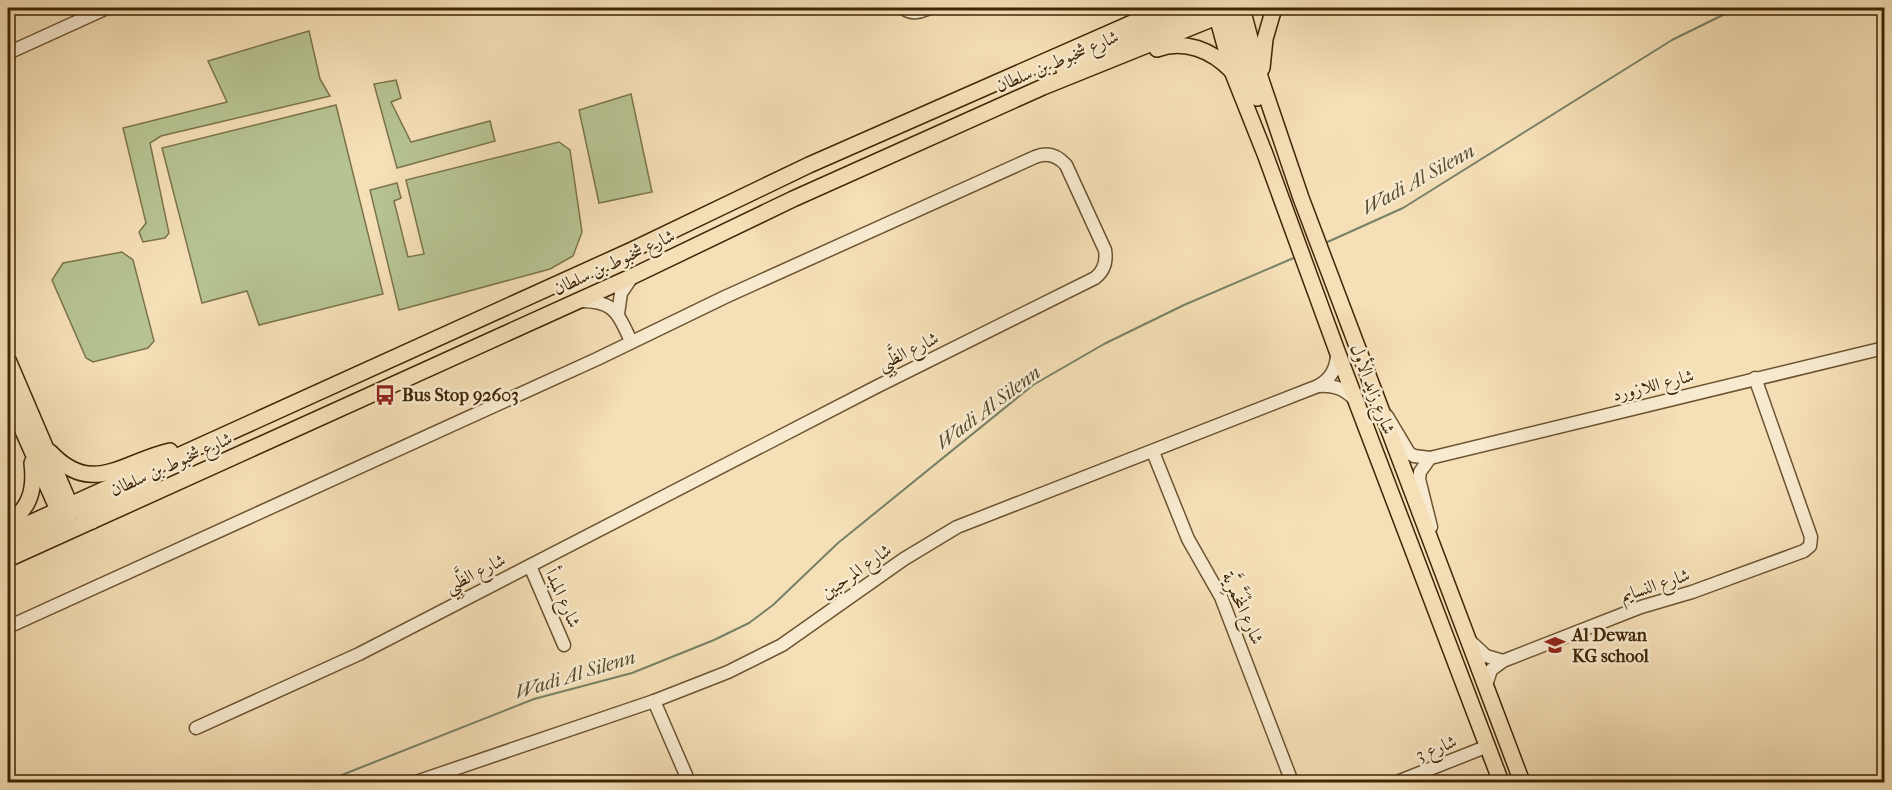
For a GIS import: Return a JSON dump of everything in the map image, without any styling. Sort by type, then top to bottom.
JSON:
[{"type":"main road","points":[[1122,26],[1135,14],[1147,8]]},
{"type":"main road","name":"شارع شخبوط بن سلطان","points":[[8,532],[632,250],[809,165],[1166,8]]},
{"type":"main road","points":[[1261,80],[1264,39],[1274,8]]},
{"type":"main road","points":[[1224,9],[1265,119],[1282,145]]},
{"type":"main road","name":"شارع شخبوط بن سلطان","points":[[8,559],[633,276],[793,199],[1224,9]]},
{"type":"main road","name":"شارع زايد الأول","points":[[1224,9],[1261,80],[1301,198],[1522,783]]},
{"type":"main road","name":"شارع زايد الأول","points":[[1224,9],[1232,71],[1501,783]]},
{"type":"main road","points":[[1043,87],[1079,79],[1173,45],[1208,52],[1232,71]]},
{"type":"main road","points":[[8,360],[34,424],[37,448],[33,491],[22,511],[8,523]]},
{"type":"main road","points":[[8,376],[24,414],[34,424]]},
{"type":"main road","points":[[8,397],[37,448],[63,506],[88,523]]},
{"type":"main road","points":[[37,448],[60,464],[77,473],[87,475],[106,473],[166,452],[197,448]]},
{"type":"main road","points":[[88,523],[84,518],[85,511],[156,476],[170,465],[174,458]]},
{"type":"main road","points":[[8,548],[63,506]]},
{"type":"street","points":[[8,53],[107,8]]},
{"type":"street","points":[[903,8],[912,12],[930,8]]},
{"type":"street","name":"شارع الظَّبِي","points":[[8,627],[1041,154],[1055,156],[1066,165],[1106,257],[1104,269],[1095,278],[876,387],[359,654],[196,728]]},
{"type":"street","points":[[618,314],[621,293],[633,276]]},
{"type":"street","points":[[577,301],[599,302],[609,306],[618,314],[631,341]]},
{"type":"street","name":"شارع اللازورد","points":[[1430,459],[1884,348]]},
{"type":"street","points":[[1318,386],[1328,379],[1334,369],[1337,351]]},
{"type":"street","name":"شارع النسايم","points":[[1503,660],[1641,607],[1692,592],[1810,546],[1811,537],[1755,378]]},
{"type":"street","points":[[1318,386],[1338,388],[1349,394],[1357,403]]},
{"type":"street","name":"شارع المرحبين","points":[[416,783],[654,701],[728,672],[782,645],[944,534],[997,511],[1154,452],[1318,386]]},
{"type":"street","points":[[1382,411],[1393,424],[1409,453],[1430,459],[1420,472],[1419,479],[1431,525],[1431,542]]},
{"type":"street","name":"شارع المْخَمَّرِيَّة","points":[[1154,452],[1188,539],[1221,597],[1292,783]]},
{"type":"street","name":"شارع المبدأ","points":[[530,566],[564,645]]},
{"type":"street","points":[[1467,637],[1478,651],[1486,656],[1503,660]]},
{"type":"street","points":[[1486,685],[1491,670],[1503,660]]},
{"type":"street","points":[[654,701],[689,783]]},
{"type":"street","name":"شارع 3","points":[[1397,783],[1488,746]]},
{"type":"green space","points":[[309,31],[320,79],[330,96],[161,136],[150,143],[169,233],[165,238],[143,242],[139,232],[146,223],[123,128],[227,102],[208,61]]},
{"type":"green space","points":[[396,80],[401,98],[391,102],[411,142],[490,121],[495,141],[397,168],[374,84]]},
{"type":"green space","points":[[631,94],[652,192],[599,203],[579,110]]},
{"type":"green space","points":[[336,105],[383,294],[259,325],[247,291],[202,303],[162,148]]},
{"type":"green space","points":[[559,142],[570,150],[582,232],[573,256],[550,269],[399,310],[370,190],[397,183],[401,198],[394,201],[408,257],[424,254],[406,180]]},
{"type":"green space","points":[[122,252],[133,260],[154,341],[148,348],[93,362],[86,358],[52,280],[63,263]]},
{"type":"waterway","name":"Wadi Al Silenn","points":[[1323,244],[1403,208],[1672,40],[1737,8]]},
{"type":"waterway","name":"Wadi Al Silenn","points":[[324,782],[534,699],[632,673],[714,640],[749,623],[773,605],[838,543],[1033,385],[1104,344],[1184,305],[1296,257]]},
{"type":"place","name":"Bus Stop 92603","points":[[385,395]]},
{"type":"place","name":"Al Dewan KG school","points":[[1555,645]]}]
